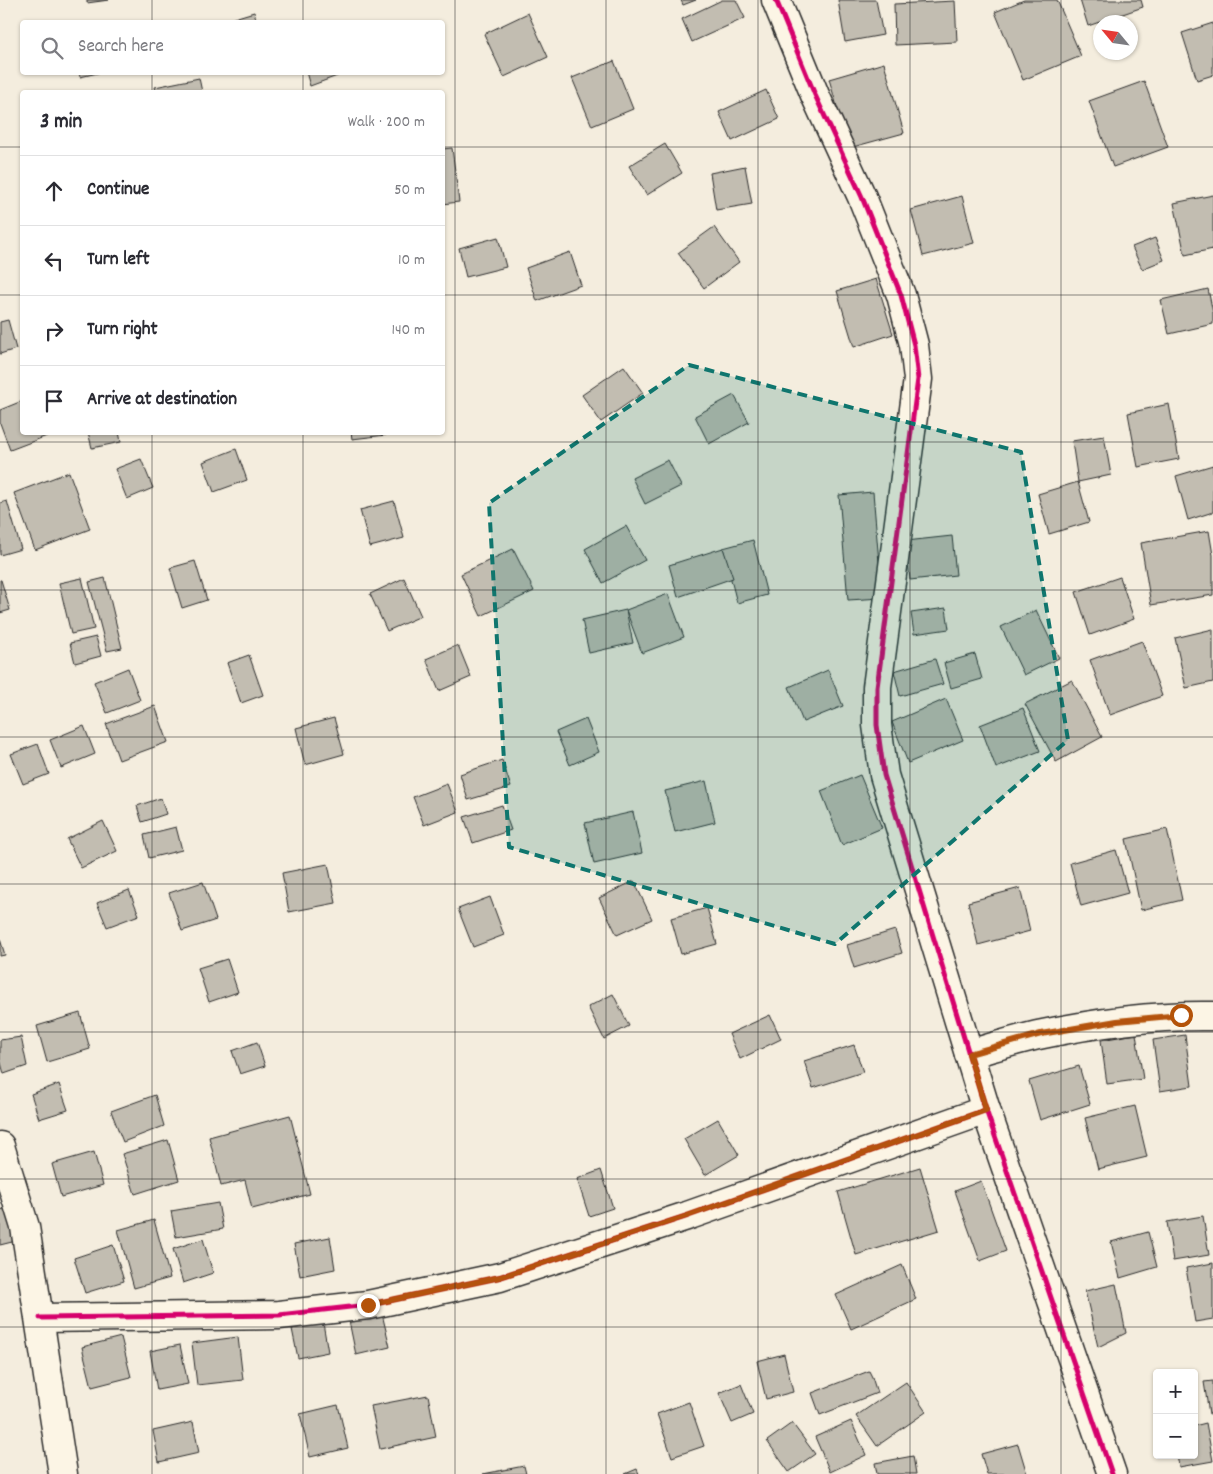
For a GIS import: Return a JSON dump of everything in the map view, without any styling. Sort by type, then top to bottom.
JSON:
[{"type":"street","points":[[776,0],[815,95],[880,241],[901,295],[914,345],[918,379],[877,687],[877,725],[884,775],[986,1110],[1112,1474]]},
{"type":"street","points":[[969,1054],[1041,1034],[1117,1021],[1181,1015],[1213,1016]]},
{"type":"street","points":[[40,1318],[279,1316],[368,1305],[500,1277],[687,1216],[986,1110]]},
{"type":"street","points":[[0,1146],[25,1228],[63,1474]]},
{"type":"highlighted area","points":[[689,365],[1021,452],[1068,740],[835,944],[509,847],[489,503]]},
{"type":"building","points":[[87,0],[109,0],[87,3]]},
{"type":"building","points":[[681,0],[696,0],[683,5]]},
{"type":"building","points":[[722,0],[736,0],[745,18],[692,42],[682,19]]},
{"type":"building","points":[[838,0],[876,0],[883,35],[845,42]]},
{"type":"building","points":[[1024,0],[1057,0],[1081,56],[1023,80],[995,12]]},
{"type":"building","points":[[1080,0],[1141,0],[1143,7],[1120,15],[1093,15],[1093,24],[1088,26]]},
{"type":"building","points":[[955,1],[957,42],[895,45],[894,4]]},
{"type":"building","points":[[254,12],[256,20],[228,20]]},
{"type":"building","points":[[528,13],[548,57],[504,77],[484,34]]},
{"type":"building","points":[[1213,23],[1213,75],[1197,80],[1182,33]]},
{"type":"building","points":[[614,61],[633,109],[592,126],[572,78]]},
{"type":"building","points":[[884,63],[904,133],[849,148],[829,79]]},
{"type":"building","points":[[307,75],[340,75],[310,86]]},
{"type":"building","points":[[199,78],[202,90],[156,90],[155,87]]},
{"type":"building","points":[[1144,81],[1168,147],[1113,167],[1089,101]]},
{"type":"building","points":[[766,90],[779,119],[732,141],[719,112]]},
{"type":"building","points":[[665,144],[682,173],[647,195],[629,166]]},
{"type":"building","points":[[452,148],[459,202],[445,204],[445,149]]},
{"type":"building","points":[[745,166],[752,204],[716,210],[710,173]]},
{"type":"building","points":[[1213,195],[1213,249],[1185,255],[1174,203]]},
{"type":"building","points":[[962,196],[974,243],[923,256],[911,210]]},
{"type":"building","points":[[714,227],[739,262],[704,288],[678,253]]},
{"type":"building","points":[[498,237],[506,267],[466,277],[459,248]]},
{"type":"building","points":[[1155,238],[1164,260],[1142,269],[1132,247]]},
{"type":"building","points":[[570,252],[581,285],[537,301],[526,268]]},
{"type":"building","points":[[876,279],[893,334],[854,347],[837,291]]},
{"type":"building","points":[[1208,289],[1213,313],[1213,324],[1169,334],[1161,300]]},
{"type":"building","points":[[8,320],[16,349],[0,354],[0,322]]},
{"type":"building","points":[[624,366],[643,393],[601,422],[582,395]]},
{"type":"building","points":[[734,395],[749,422],[709,444],[695,416]]},
{"type":"building","points":[[20,402],[20,435],[49,435],[10,450],[0,423],[0,410]]},
{"type":"building","points":[[1169,404],[1179,459],[1138,467],[1128,413]]},
{"type":"building","points":[[89,435],[120,435],[121,442],[92,448]]},
{"type":"building","points":[[351,435],[386,435],[352,439]]},
{"type":"building","points":[[1104,436],[1111,475],[1078,482],[1072,441]]},
{"type":"building","points":[[236,449],[247,480],[214,492],[203,462]]},
{"type":"building","points":[[141,459],[153,488],[127,499],[115,469]]},
{"type":"building","points":[[668,460],[681,486],[645,504],[632,478]]},
{"type":"building","points":[[1213,465],[1213,512],[1188,520],[1176,476]]},
{"type":"building","points":[[69,472],[90,529],[35,550],[14,493]]},
{"type":"building","points":[[1078,482],[1089,522],[1049,534],[1038,494]]},
{"type":"building","points":[[873,492],[882,598],[848,600],[839,495]]},
{"type":"building","points":[[7,501],[21,549],[0,555],[0,503]]},
{"type":"building","points":[[394,501],[404,538],[370,547],[360,510]]},
{"type":"building","points":[[626,526],[645,560],[603,583],[585,549]]},
{"type":"building","points":[[1209,531],[1213,555],[1213,595],[1151,605],[1141,543]]},
{"type":"building","points":[[952,536],[956,575],[910,580],[906,541]]},
{"type":"building","points":[[753,540],[767,595],[737,603],[723,548]]},
{"type":"building","points":[[723,548],[733,578],[678,597],[669,565]]},
{"type":"building","points":[[513,549],[534,591],[481,616],[461,574]]},
{"type":"building","points":[[195,561],[207,600],[182,608],[170,568]]},
{"type":"building","points":[[1120,577],[1134,619],[1090,635],[1076,592]]},
{"type":"building","points":[[82,578],[94,629],[71,634],[59,583]]},
{"type":"building","points":[[105,578],[122,648],[107,651],[89,582]]},
{"type":"building","points":[[404,578],[421,616],[387,631],[370,594]]},
{"type":"building","points":[[0,580],[10,610],[0,613]]},
{"type":"building","points":[[668,594],[684,637],[642,653],[626,610]]},
{"type":"building","points":[[946,608],[949,629],[914,634],[911,613]]},
{"type":"building","points":[[626,610],[633,643],[589,653],[582,620]]},
{"type":"building","points":[[1036,610],[1059,658],[1024,675],[1001,627]]},
{"type":"building","points":[[1213,629],[1213,682],[1186,688],[1175,638]]},
{"type":"building","points":[[96,637],[101,656],[75,663],[70,643]]},
{"type":"building","points":[[1142,641],[1162,696],[1110,715],[1090,660]]},
{"type":"building","points":[[458,645],[471,677],[439,691],[426,659]]},
{"type":"building","points":[[975,654],[982,679],[951,688],[944,663]]},
{"type":"building","points":[[249,655],[263,695],[241,703],[227,663]]},
{"type":"building","points":[[935,659],[943,684],[900,696],[894,671]]},
{"type":"building","points":[[128,668],[140,700],[107,713],[94,682]]},
{"type":"building","points":[[828,670],[843,706],[803,722],[789,687]]},
{"type":"building","points":[[1072,680],[1102,737],[1056,762],[1025,704]]},
{"type":"building","points":[[946,699],[963,740],[908,763],[892,722]]},
{"type":"building","points":[[155,706],[168,742],[119,760],[106,724]]},
{"type":"building","points":[[1023,708],[1040,751],[996,768],[980,725]]},
{"type":"building","points":[[334,718],[344,754],[305,765],[296,728]]},
{"type":"building","points":[[586,719],[599,752],[570,765],[556,732]]},
{"type":"building","points":[[84,726],[95,754],[61,768],[50,740]]},
{"type":"building","points":[[38,744],[49,774],[23,784],[11,754]]},
{"type":"building","points":[[502,760],[511,787],[468,800],[460,774]]},
{"type":"building","points":[[860,775],[882,828],[842,845],[821,791]]},
{"type":"building","points":[[706,781],[715,822],[675,832],[665,791]]},
{"type":"building","points":[[447,784],[458,812],[424,825],[413,797]]},
{"type":"building","points":[[161,798],[166,814],[142,822],[137,806]]},
{"type":"building","points":[[502,805],[511,830],[473,843],[464,817]]},
{"type":"building","points":[[633,812],[642,853],[594,864],[585,823]]},
{"type":"building","points":[[103,821],[117,851],[81,868],[67,839]]},
{"type":"building","points":[[176,827],[182,850],[149,858],[144,835]]},
{"type":"building","points":[[1167,829],[1182,900],[1141,910],[1126,839]]},
{"type":"building","points":[[1116,850],[1128,893],[1081,906],[1070,863]]},
{"type":"building","points":[[328,864],[336,903],[289,912],[282,873]]},
{"type":"building","points":[[634,881],[652,919],[617,935],[599,898]]},
{"type":"building","points":[[203,882],[216,920],[182,931],[169,893]]},
{"type":"building","points":[[1020,888],[1030,931],[978,945],[968,902]]},
{"type":"building","points":[[129,890],[139,915],[107,927],[97,903]]},
{"type":"building","points":[[490,897],[504,935],[473,947],[458,909]]},
{"type":"building","points":[[707,908],[717,944],[681,954],[671,918]]},
{"type":"building","points":[[895,930],[902,953],[854,968],[847,945]]},
{"type":"building","points":[[0,939],[5,955],[0,956]]},
{"type":"building","points":[[227,959],[238,992],[209,1002],[198,968]]},
{"type":"building","points":[[613,994],[629,1026],[604,1039],[588,1007]]},
{"type":"building","points":[[80,1013],[90,1049],[47,1062],[37,1026]]},
{"type":"building","points":[[770,1015],[781,1039],[740,1059],[729,1034]]},
{"type":"building","points":[[1136,1034],[1143,1079],[1107,1084],[1101,1040]]},
{"type":"building","points":[[1185,1035],[1192,1086],[1160,1091],[1153,1040]]},
{"type":"building","points":[[21,1037],[27,1066],[4,1074],[0,1059],[0,1040]]},
{"type":"building","points":[[257,1042],[265,1066],[240,1074],[232,1051]]},
{"type":"building","points":[[854,1045],[863,1072],[813,1088],[804,1061]]},
{"type":"building","points":[[1079,1066],[1090,1104],[1040,1120],[1029,1081]]},
{"type":"building","points":[[59,1084],[68,1110],[39,1119],[31,1094]]},
{"type":"building","points":[[155,1095],[164,1126],[123,1142],[111,1111]]},
{"type":"building","points":[[1135,1106],[1147,1157],[1098,1169],[1085,1118]]},
{"type":"building","points":[[290,1115],[310,1194],[252,1209],[245,1180],[221,1186],[209,1137]]},
{"type":"building","points":[[718,1119],[739,1155],[705,1175],[684,1139]]},
{"type":"building","points":[[168,1140],[179,1180],[135,1194],[122,1154]]},
{"type":"building","points":[[94,1152],[103,1185],[61,1197],[52,1164]]},
{"type":"building","points":[[920,1167],[939,1230],[856,1255],[838,1192]]},
{"type":"building","points":[[601,1170],[613,1208],[589,1216],[577,1179]]},
{"type":"building","points":[[981,1181],[1006,1251],[980,1261],[955,1191]]},
{"type":"building","points":[[218,1203],[223,1229],[176,1237],[171,1211]]},
{"type":"building","points":[[7,1208],[16,1241],[0,1245],[0,1210]]},
{"type":"building","points":[[1203,1216],[1209,1255],[1173,1261],[1167,1222]]},
{"type":"building","points":[[154,1220],[170,1278],[134,1288],[118,1230]]},
{"type":"building","points":[[1148,1232],[1157,1267],[1120,1278],[1111,1242]]},
{"type":"building","points":[[330,1237],[335,1269],[300,1276],[294,1244]]},
{"type":"building","points":[[203,1239],[213,1273],[183,1283],[173,1249]]},
{"type":"building","points":[[113,1245],[124,1281],[85,1293],[74,1258]]},
{"type":"building","points":[[1213,1263],[1213,1319],[1195,1322],[1186,1268]]},
{"type":"building","points":[[902,1265],[916,1299],[851,1329],[836,1295]]},
{"type":"building","points":[[1116,1284],[1126,1333],[1098,1347],[1085,1291]]},
{"type":"building","points":[[382,1314],[390,1347],[356,1355],[349,1321]]},
{"type":"building","points":[[323,1323],[328,1352],[298,1358],[292,1329]]},
{"type":"building","points":[[121,1337],[131,1377],[92,1387],[82,1347]]},
{"type":"building","points":[[238,1337],[243,1380],[197,1385],[192,1343]]},
{"type":"building","points":[[180,1345],[188,1384],[157,1390],[150,1351]]},
{"type":"building","points":[[784,1354],[793,1392],[766,1399],[757,1361]]},
{"type":"building","points":[[869,1371],[877,1393],[820,1415],[812,1393]]},
{"type":"building","points":[[1213,1381],[1213,1413],[1209,1414],[1204,1382]]},
{"type":"building","points":[[906,1382],[926,1412],[877,1446],[856,1416]]},
{"type":"building","points":[[741,1384],[753,1414],[732,1423],[719,1393]]},
{"type":"building","points":[[428,1395],[436,1437],[380,1449],[371,1406]]},
{"type":"building","points":[[689,1402],[704,1446],[672,1457],[657,1414]]},
{"type":"building","points":[[338,1405],[348,1448],[310,1457],[300,1414]]},
{"type":"building","points":[[851,1421],[866,1455],[830,1472],[815,1437]]},
{"type":"building","points":[[193,1422],[199,1453],[159,1462],[153,1431]]},
{"type":"building","points":[[792,1423],[815,1454],[789,1472],[767,1441]]},
{"type":"building","points":[[1206,1423],[1213,1461],[1179,1467],[1178,1459],[1198,1459],[1198,1425]]},
{"type":"building","points":[[1018,1444],[1027,1474],[987,1474],[981,1454]]},
{"type":"building","points":[[913,1456],[916,1474],[877,1474],[875,1463]]},
{"type":"building","points":[[524,1466],[526,1474],[483,1474]]},
{"type":"building","points":[[637,1469],[639,1474],[625,1474]]},
{"type":"cycle path","points":[[776,0],[815,95],[862,197],[901,295],[914,345],[918,379],[877,687],[877,725],[884,775],[986,1110],[1112,1474]]},
{"type":"cycle path","points":[[40,1318],[279,1315],[368,1305],[500,1277],[687,1216],[986,1110]]},
{"type":"route","points":[[368,1305],[500,1277],[687,1216],[986,1110],[969,1054],[1041,1034],[1117,1021],[1181,1015]]}]
